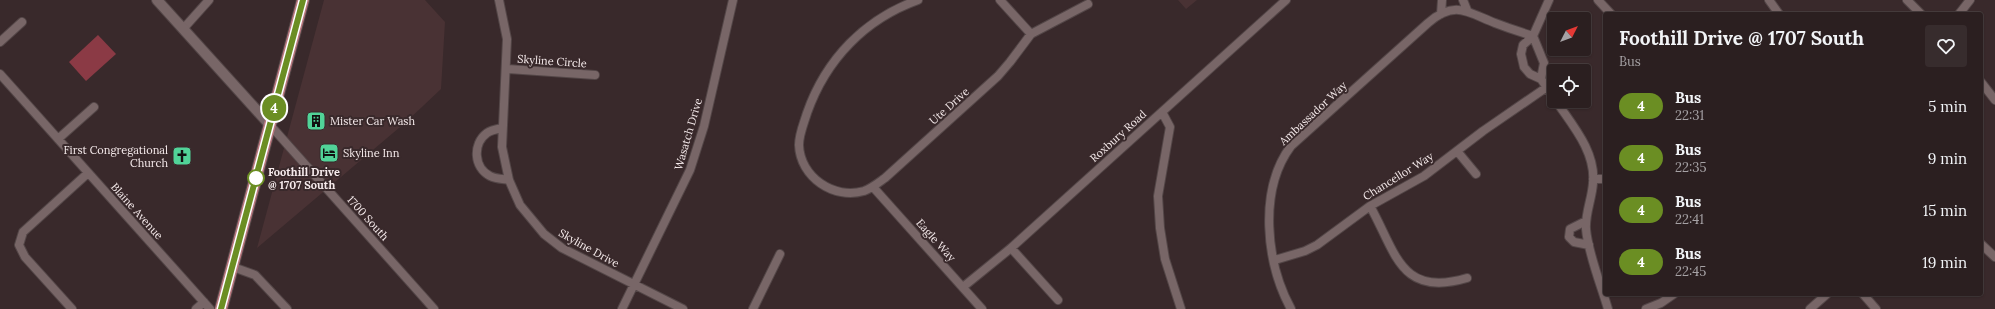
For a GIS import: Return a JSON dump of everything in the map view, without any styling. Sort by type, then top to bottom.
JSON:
[{"type":"main road","points":[[221,309],[303,0]]},
{"type":"street","name":"1700 South","points":[[157,0],[434,309]]},
{"type":"street","points":[[182,29],[209,0]]},
{"type":"street","name":"Skyline Drive","points":[[500,0],[507,31],[507,69],[502,128],[504,161],[515,196],[528,216],[552,241],[572,254],[683,309]]},
{"type":"street","name":"Wasatch Drive","points":[[622,309],[690,170],[704,126],[733,0]]},
{"type":"street","points":[[873,187],[856,192],[839,192],[815,180],[806,167],[801,155],[799,144],[801,132],[816,90],[839,54],[872,24],[895,10],[918,0]]},
{"type":"street","points":[[1000,0],[1031,34],[1088,4]]},
{"type":"street","name":"Roxbury Road","points":[[963,287],[1011,248],[1286,0]]},
{"type":"street","points":[[1441,14],[1442,0]]},
{"type":"street","points":[[1463,0],[1467,10],[1494,23],[1533,36],[1544,63],[1541,79]]},
{"type":"street","points":[[1547,87],[1541,79],[1526,71],[1521,58],[1523,45],[1533,36],[1549,0]]},
{"type":"street","points":[[1598,0],[1609,12]]},
{"type":"street","points":[[1769,0],[1778,12]]},
{"type":"street","points":[[1907,0],[1919,12]]},
{"type":"street","points":[[1961,12],[1970,0]]},
{"type":"street","name":"Ambassador Way","points":[[1291,309],[1281,286],[1269,231],[1269,214],[1275,178],[1286,154],[1298,140],[1428,23],[1441,14],[1455,10],[1467,10]]},
{"type":"street","points":[[0,42],[22,22]]},
{"type":"street","name":"Ute Drive","points":[[873,187],[998,76],[1014,58],[1031,34]]},
{"type":"street","name":"Skyline Circle","points":[[507,69],[595,75]]},
{"type":"street","name":"Blaine Avenue","points":[[0,74],[210,309]]},
{"type":"street","points":[[1983,85],[1995,100]]},
{"type":"street","name":"Chancellor Way","points":[[1275,260],[1311,248],[1370,206],[1418,179],[1547,87]]},
{"type":"street","points":[[58,139],[94,107]]},
{"type":"street","points":[[1561,108],[1585,146],[1590,158],[1593,179],[1586,221],[1589,245],[1603,292]]},
{"type":"street","points":[[1162,112],[1170,128],[1159,190],[1160,228],[1166,259],[1181,309]]},
{"type":"street","points":[[502,128],[492,131],[483,137],[477,149],[477,156],[478,163],[486,174],[491,177],[509,180]]},
{"type":"street","points":[[1457,151],[1476,174]]},
{"type":"street","points":[[72,309],[22,253],[19,244],[20,237],[25,229],[88,173]]},
{"type":"street","points":[[1593,179],[1603,179]]},
{"type":"street","name":"Eagle Way","points":[[873,187],[982,309]]},
{"type":"street","points":[[1370,206],[1384,230],[1397,260],[1412,275],[1433,283],[1453,282],[1467,278]]},
{"type":"street","points":[[1586,221],[1570,229],[1569,237],[1574,242],[1589,245]]},
{"type":"street","points":[[1983,246],[1995,257]]},
{"type":"street","points":[[1011,248],[1058,300]]},
{"type":"street","points":[[753,309],[780,254]]},
{"type":"street","points":[[233,267],[256,275],[287,309]]},
{"type":"street","points":[[1604,296],[1608,309]]},
{"type":"street","points":[[1646,309],[1661,303],[1671,296]]},
{"type":"street","points":[[1810,309],[1825,296]]},
{"type":"street","points":[[1864,296],[1876,309]]},
{"type":"street","points":[[196,309],[204,302]]},
{"type":"shaded area","points":[[324,0],[425,0],[445,22],[441,89],[406,122],[257,248]]},
{"type":"shaded area","points":[[1178,0],[1197,0],[1186,9]]},
{"type":"shaded area","points":[[98,35],[116,54],[86,81],[69,62]]},
{"type":"bus line","name":"4","points":[[221,309],[303,0]]},
{"type":"place","name":"Mister Car Wash","points":[[316,121]]},
{"type":"place","name":"Skyline Inn","points":[[329,153]]},
{"type":"place","name":"First Congregational Church","points":[[182,156]]},
{"type":"place","name":"Foothill Drive @ 1707 South","points":[[256,178]]}]
